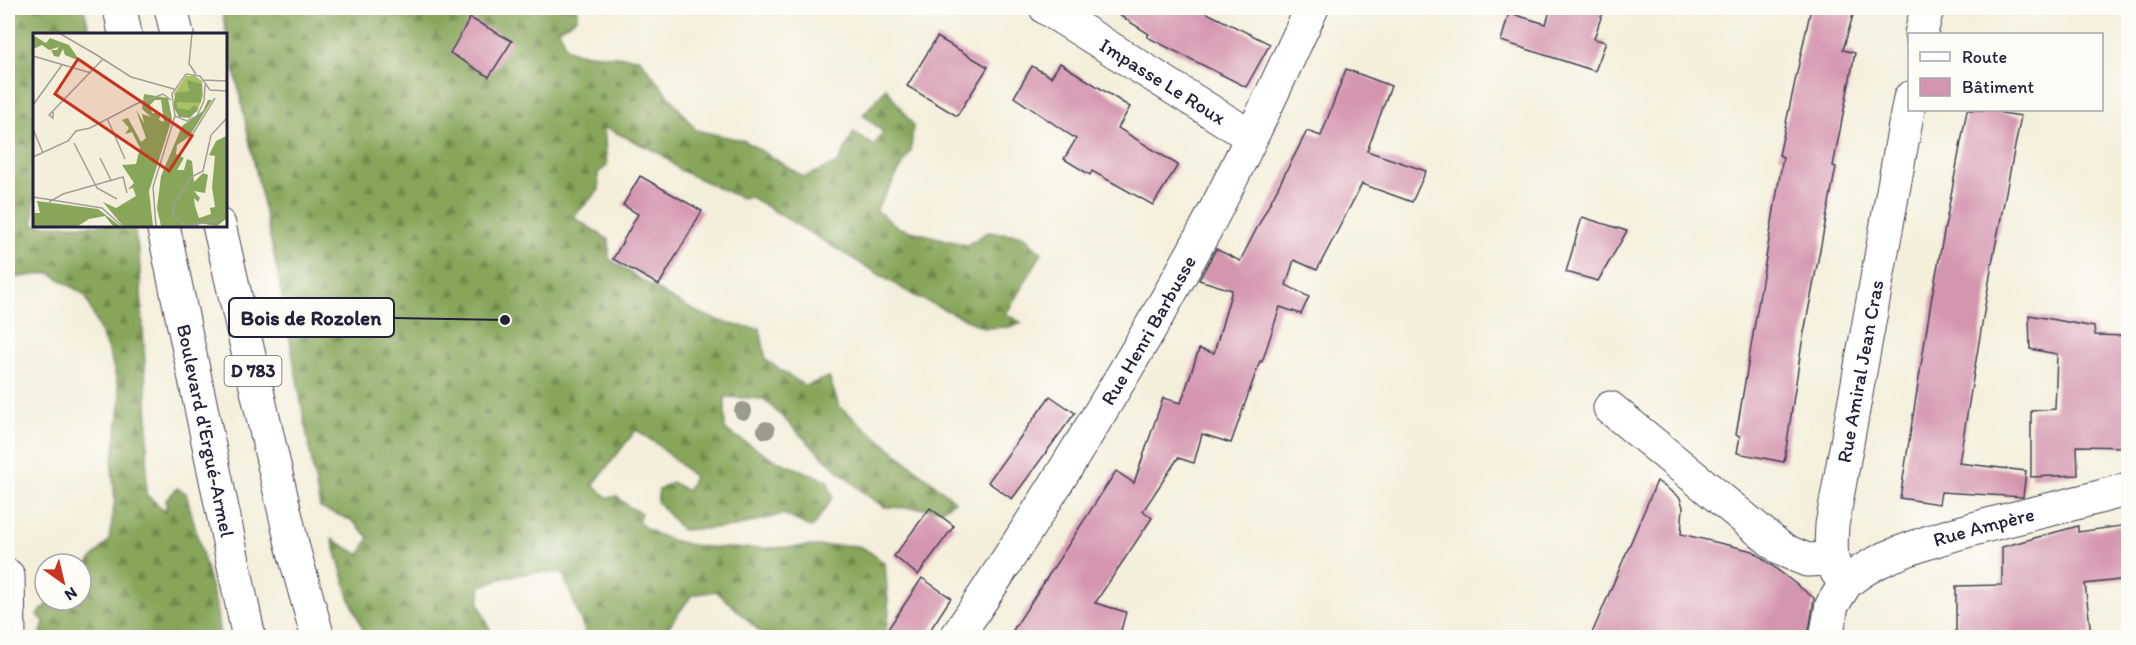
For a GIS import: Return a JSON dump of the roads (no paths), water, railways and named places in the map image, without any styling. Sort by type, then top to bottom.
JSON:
[{"type":"street","points":[[120,8],[125,33]]},
{"type":"street","points":[[171,8],[177,33]]},
{"type":"street","name":"Impasse Le Roux","points":[[1046,8],[1250,136]]},
{"type":"street","name":"Rue Henri Barbusse","points":[[956,638],[1055,484],[1153,324],[1205,230],[1312,8]]},
{"type":"street","points":[[1921,33],[1927,8]]},
{"type":"street","name":"Rue Amiral Jean Cras","points":[[1826,638],[1838,571],[1832,525],[1908,109]]},
{"type":"street","name":"Boulevard d'Ergué-Armel","points":[[163,226],[249,638]]},
{"type":"street","name":"D 783","points":[[219,226],[290,532],[318,638]]},
{"type":"street","points":[[1611,408],[1783,550],[1838,571]]},
{"type":"street","name":"Rue Ampère","points":[[1838,571],[1874,562],[1995,522],[2128,489]]},
{"type":"street","points":[[8,576],[9,638]]},
{"type":"place","name":"Bois de Rozolen","points":[[505,320]]}]
